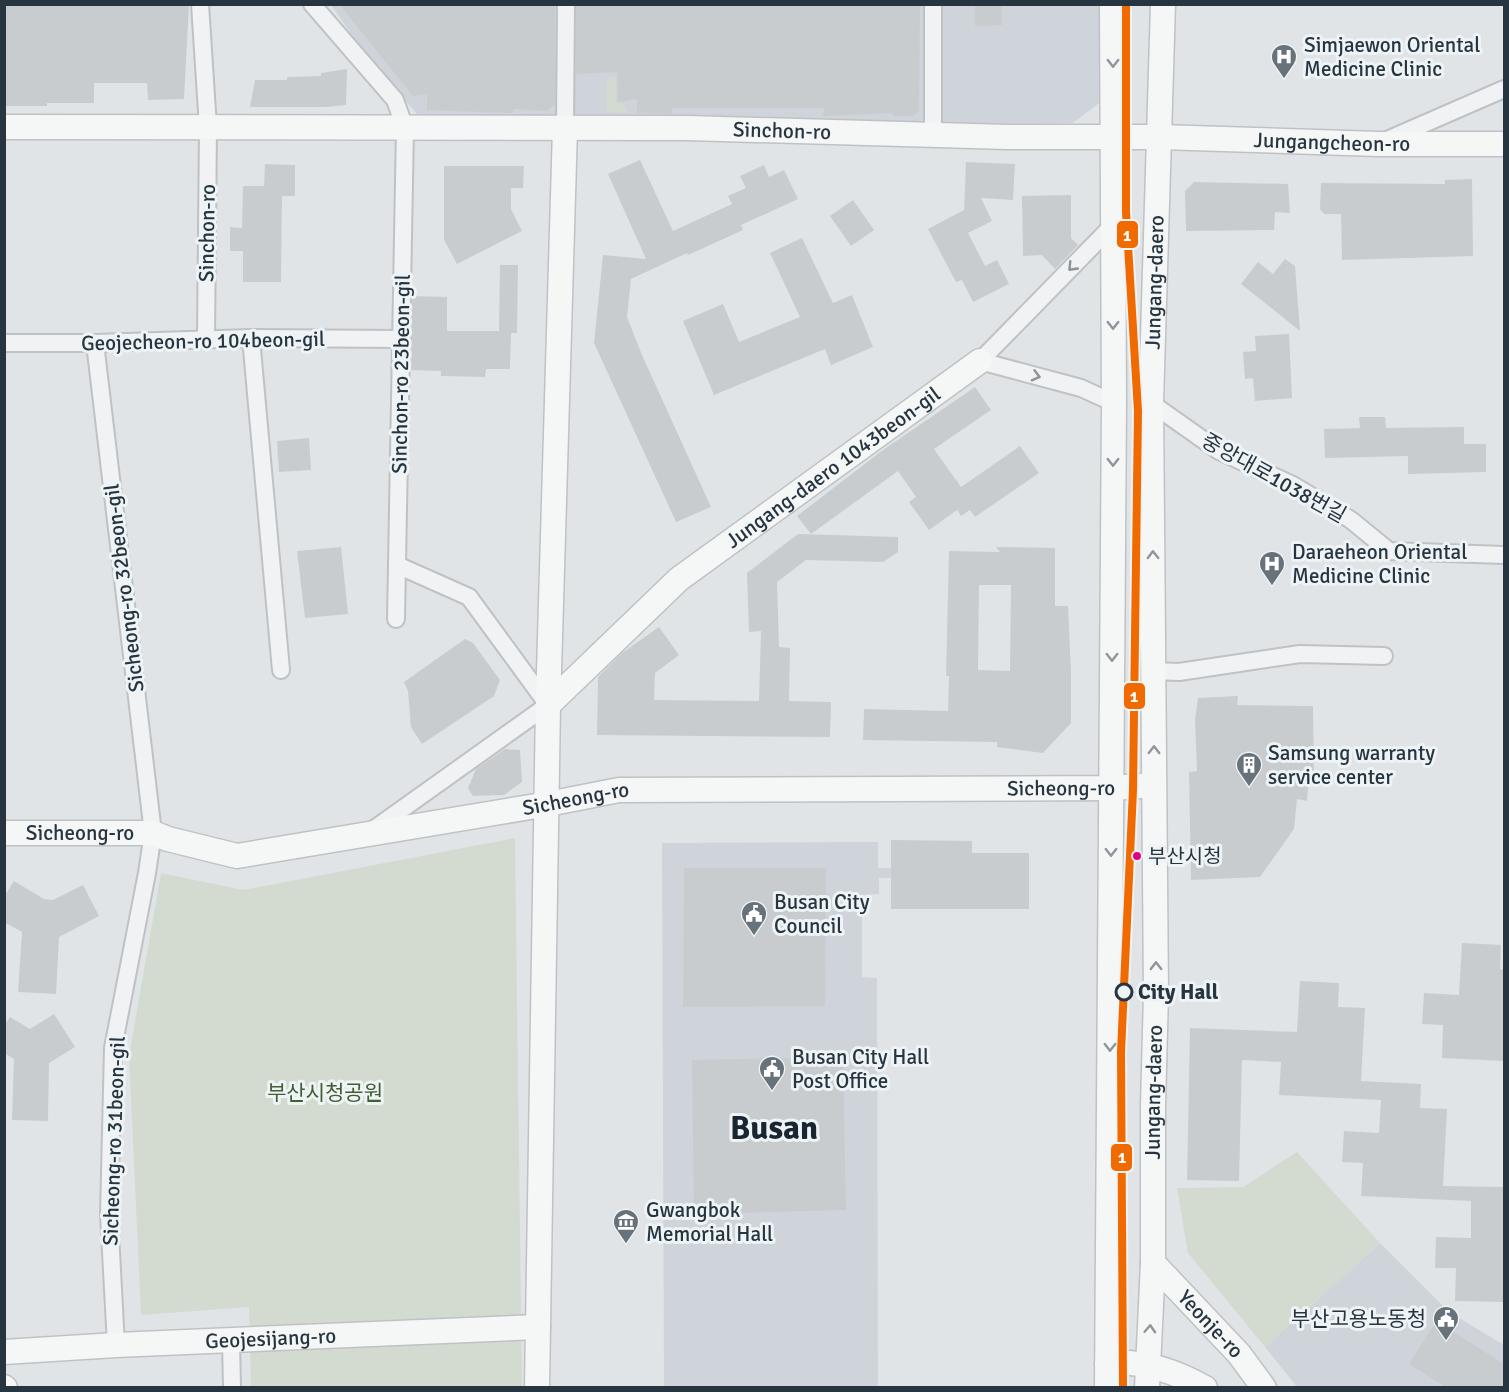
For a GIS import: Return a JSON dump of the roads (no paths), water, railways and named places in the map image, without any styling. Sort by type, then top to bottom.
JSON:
[{"type":"main road","name":"Jungang-daero","points":[[1107,1388],[1114,403],[1112,4]]},
{"type":"main road","name":"Jungang-daero","points":[[1148,1377],[1153,1263],[1156,994],[1151,403],[1164,4]]},
{"type":"main road","name":"Sinchon-ro","points":[[4,127],[687,128],[1113,138],[1160,137]]},
{"type":"main road","points":[[537,1388],[548,705],[565,128]]},
{"type":"main road","name":"Jungangcheon-ro","points":[[1160,137],[1378,144],[1504,144]]},
{"type":"main road","name":"Jungang-daero 1043beon-gil","points":[[548,705],[679,579],[980,361]]},
{"type":"main road","name":"Sicheong-ro","points":[[4,833],[153,833],[237,856],[619,790],[1112,788],[1154,785]]},
{"type":"main road","name":"Yeonje-ro","points":[[1153,1263],[1239,1354],[1264,1388]]},
{"type":"main road","name":"Geojesijang-ro","points":[[4,1352],[538,1327]]},
{"type":"main road","points":[[1107,1363],[1128,1361],[1148,1377],[1184,1376],[1205,1388]]},
{"type":"street","points":[[200,4],[208,127]]},
{"type":"street","points":[[312,4],[395,100],[405,128]]},
{"type":"street","points":[[565,128],[566,4]]},
{"type":"street","points":[[933,4],[933,134]]},
{"type":"street","points":[[1378,144],[1504,89]]},
{"type":"street","name":"Sinchon-ro","points":[[206,339],[208,127]]},
{"type":"street","name":"Sinchon-ro 23beon-gil","points":[[396,619],[405,128]]},
{"type":"street","name":"Jungang-daero 1043beon-gil","points":[[980,361],[1113,225]]},
{"type":"street","points":[[251,338],[281,670]]},
{"type":"street","name":"Geojecheon-ro 104beon-gil","points":[[4,343],[251,338],[402,339]]},
{"type":"street","name":"Sicheong-ro 32beon-gil","points":[[94,342],[153,833]]},
{"type":"street","points":[[980,361],[1080,388],[1114,403]]},
{"type":"street","name":"중앙대로1038번길","points":[[1151,403],[1219,451],[1293,485],[1351,520],[1389,551],[1504,555]]},
{"type":"street","points":[[398,565],[469,597],[548,705]]},
{"type":"street","points":[[1154,671],[1179,672],[1300,654],[1384,656]]},
{"type":"street","name":"Jungang-daero 1043beon-gil","points":[[367,834],[548,705]]},
{"type":"street","name":"Sicheong-ro 31beon-gil","points":[[116,1345],[109,1215],[113,1048],[153,833]]},
{"type":"street","points":[[231,1340],[232,1388]]},
{"type":"place","name":"Simjaewon Oriental Medicine Clinic","points":[[1284,80]]},
{"type":"place","name":"Daraeheon Oriental Medicine Clinic","points":[[1272,587]]},
{"type":"place","name":"Samsung warranty service center","points":[[1249,788]]},
{"type":"place","name":"부산시청","points":[[1137,856]]},
{"type":"place","name":"Busan City Council","points":[[754,937]]},
{"type":"place","name":"City Hall","points":[[1124,992]]},
{"type":"place","name":"Busan City Hall Post Office","points":[[772,1092]]},
{"type":"place","name":"Gwangbok Memorial Hall","points":[[626,1245]]},
{"type":"place","name":"부산고용노동청","points":[[1446,1342]]},
{"type":"district","name":"Busan","points":[[774,1128]]},
{"type":"park label","name":"부산시청공원","points":[[325,1093]]}]
